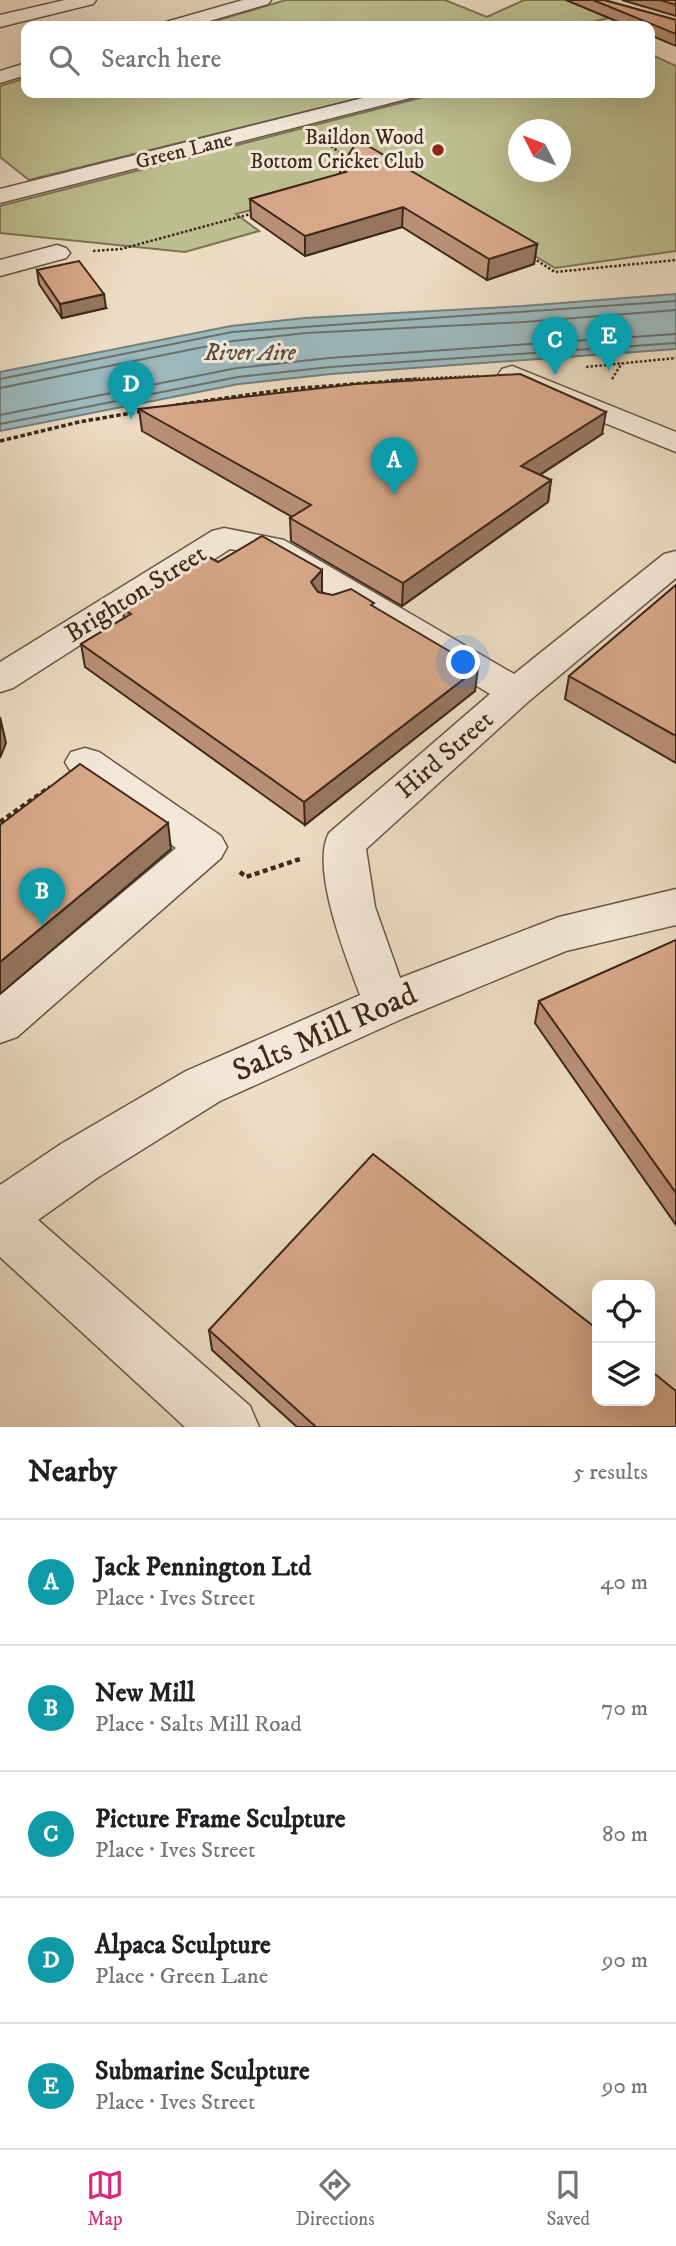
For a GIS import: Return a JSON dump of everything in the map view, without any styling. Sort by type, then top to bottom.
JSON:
[{"type":"street","points":[[0,21],[87,0]]},
{"type":"street","points":[[190,21],[262,0]]},
{"type":"street","points":[[0,77],[21,71]]},
{"type":"street","name":"Green Lane","points":[[0,196],[387,98]]},
{"type":"street","points":[[0,243],[57,253]]},
{"type":"street","points":[[0,268],[57,253]]},
{"type":"street","points":[[512,375],[676,443]]},
{"type":"street","name":"Brighton Street","points":[[0,679],[224,538],[272,547],[342,599],[516,692]]},
{"type":"street","name":"Hird Street","points":[[344,844],[516,692],[676,561]]},
{"type":"street","points":[[0,1023],[206,847],[85,762]]},
{"type":"street","points":[[344,844],[346,885],[358,930],[387,1004]]},
{"type":"street","name":"Salts Mill Road","points":[[0,1216],[79,1161],[203,1086],[387,1004],[559,935],[676,907]]},
{"type":"street","points":[[0,1222],[229,1427]]},
{"type":"path","points":[[326,142],[343,155],[352,175]]},
{"type":"path","points":[[57,253],[121,249],[264,210]]},
{"type":"path","points":[[532,258],[555,272],[676,260]]},
{"type":"path","points":[[175,405],[258,391],[374,379],[512,375],[676,358]]},
{"type":"path","points":[[0,442],[79,422],[148,410]]},
{"type":"path","points":[[0,822],[85,762]]},
{"type":"path","points":[[206,847],[246,877],[344,844]]},
{"type":"green space","points":[[286,0],[445,0],[487,17],[524,0],[579,0],[620,15],[597,21],[215,21]]},
{"type":"green space","name":"Baildon Wood Bottom Cricket Club","points":[[655,56],[676,66],[676,251],[555,268],[393,172],[236,214],[259,231],[185,252],[0,233],[0,206],[420,98],[655,98]]},
{"type":"green space","points":[[21,80],[21,98],[360,98],[29,180],[0,157],[0,86]]},
{"type":"water","name":"River Aire","points":[[676,294],[676,349],[331,374],[239,384],[0,431],[0,372],[231,326],[305,318]]},
{"type":"building","points":[[593,0],[604,0],[676,20],[676,34],[655,25],[655,21],[644,21]]},
{"type":"building","points":[[660,0],[676,0],[676,5]]},
{"type":"building","points":[[358,140],[537,244],[489,259],[403,207],[305,236],[250,199],[346,172],[340,168]]},
{"type":"building","points":[[79,261],[104,294],[60,304],[37,270]]},
{"type":"building","points":[[520,374],[606,412],[521,466],[551,480],[403,583],[290,518],[311,505],[139,409],[356,384]]},
{"type":"building","points":[[262,536],[322,570],[311,582],[318,592],[333,595],[351,589],[374,603],[371,605],[478,668],[304,802],[81,644],[131,614],[122,608],[207,556],[218,562]]},
{"type":"building","points":[[676,585],[676,736],[569,676]]},
{"type":"building","points":[[80,764],[168,823],[0,962],[0,825]]},
{"type":"building","points":[[676,940],[676,1193],[539,1001]]},
{"type":"building","points":[[373,1154],[592,1325],[592,1406],[655,1406],[655,1374],[676,1391],[676,1427],[316,1427],[209,1330]]},
{"type":"place","name":"Baildon Wood Bottom Cricket Club","points":[[438,150]]},
{"type":"place","name":"Submarine Sculpture","points":[[609,371]]},
{"type":"place","name":"Picture Frame Sculpture","points":[[555,375]]},
{"type":"place","name":"Alpaca Sculpture","points":[[131,419]]},
{"type":"place","name":"Jack Pennington Ltd","points":[[394,495]]},
{"type":"place","name":"New Mill","points":[[42,926]]}]
